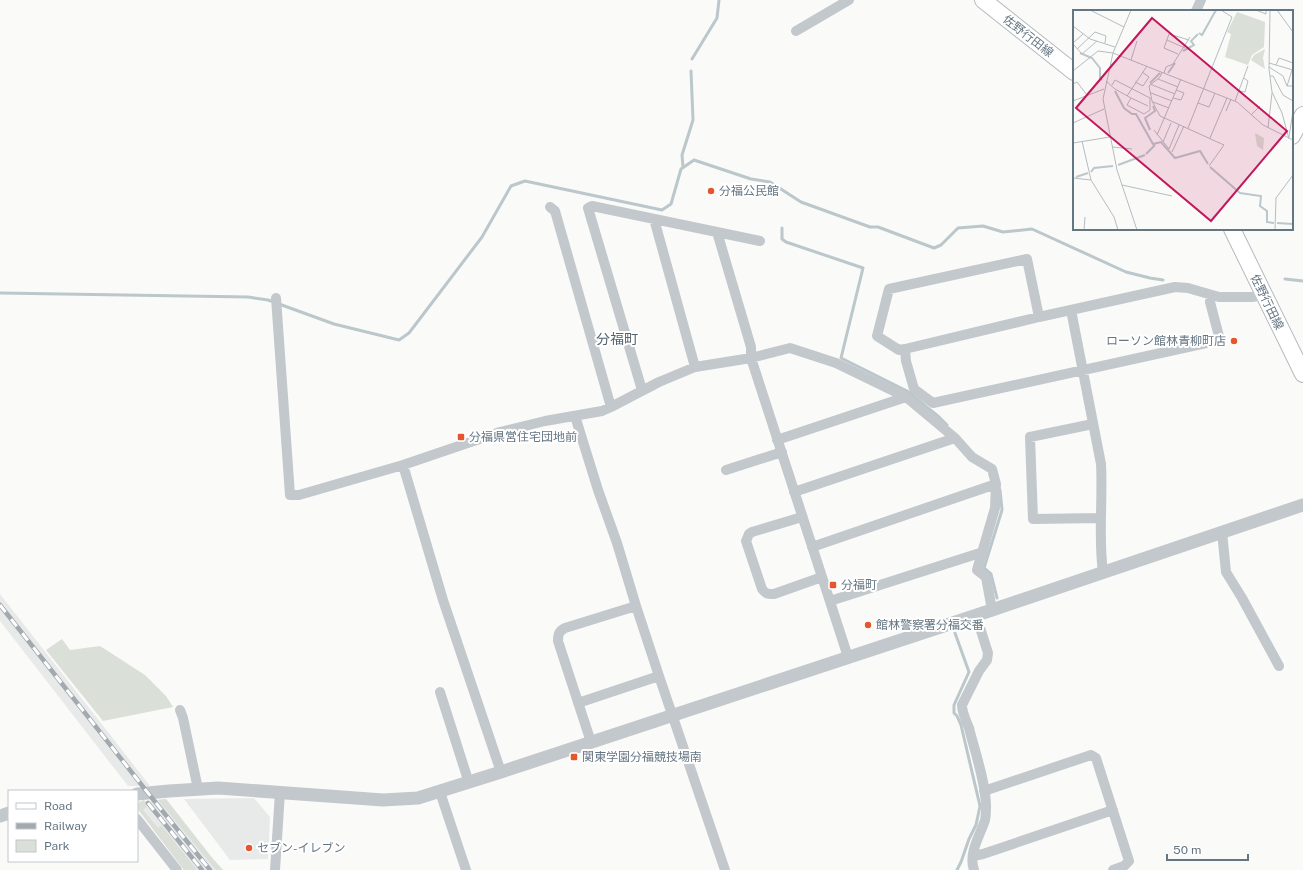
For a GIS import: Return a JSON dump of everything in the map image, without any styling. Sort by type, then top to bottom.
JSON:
[{"type":"main road","name":"佐野行田線","points":[[983,0],[1073,71]]},
{"type":"main road","points":[[1293,134],[1302,120]]},
{"type":"main road","name":"佐野行田線","points":[[1237,232],[1264,295],[1303,374]]},
{"type":"street","points":[[796,31],[849,0]]},
{"type":"street","points":[[1196,10],[1201,0]]},
{"type":"street","points":[[642,390],[588,208],[592,206],[760,241]]},
{"type":"street","points":[[550,207],[555,211],[611,408]]},
{"type":"street","points":[[654,219],[695,367]]},
{"type":"street","points":[[717,232],[751,347],[751,358],[848,657]]},
{"type":"street","points":[[1039,316],[1026,259],[890,289],[877,336],[899,350],[1039,316],[1174,287],[1188,288],[1211,296],[1219,297],[1264,295]]},
{"type":"street","points":[[905,348],[906,361],[914,389],[933,403],[1220,340],[1210,302],[1211,296]]},
{"type":"street","points":[[277,303],[290,495],[299,495],[403,465],[500,432],[538,422],[602,411],[611,408],[642,390],[678,373],[695,367],[751,358],[790,348],[836,363],[906,396],[955,438],[972,457],[992,469],[996,484],[995,508],[977,570],[986,577],[992,610]]},
{"type":"street","points":[[1071,310],[1101,464],[1103,488],[1101,558],[1103,572]]},
{"type":"street","points":[[778,440],[906,396]]},
{"type":"street","points":[[575,416],[672,716],[725,870]]},
{"type":"street","points":[[1093,424],[1030,437],[1033,519],[1101,518]]},
{"type":"street","points":[[794,492],[955,438]]},
{"type":"street","points":[[726,470],[782,452]]},
{"type":"street","points":[[403,465],[441,592],[501,772]]},
{"type":"street","points":[[812,547],[996,484]]},
{"type":"street","points":[[138,794],[198,789],[237,789],[383,800],[418,798],[672,716],[1303,505]]},
{"type":"street","points":[[802,517],[752,532],[749,534],[746,541],[762,589],[765,593],[774,594],[822,577]]},
{"type":"street","points":[[1222,532],[1226,572],[1279,666]]},
{"type":"street","points":[[830,601],[983,552]]},
{"type":"street","points":[[591,742],[558,641],[558,635],[560,630],[565,628],[636,606]]},
{"type":"street","points":[[974,870],[972,866],[974,849],[985,820],[986,805],[974,747],[962,705],[979,670],[987,660],[988,653],[976,615]]},
{"type":"street","points":[[578,703],[659,676]]},
{"type":"street","points":[[440,692],[469,782]]},
{"type":"street","points":[[180,710],[198,789]]},
{"type":"street","points":[[984,791],[1090,755],[1096,758],[1129,861],[1124,866],[1113,870]]},
{"type":"street","points":[[274,870],[280,792]]},
{"type":"street","points":[[440,792],[464,869]]},
{"type":"street","points":[[973,856],[983,854],[1113,810]]},
{"type":"street","points":[[138,820],[177,870]]},
{"type":"shaded area","points":[[0,594],[150,786],[128,786],[0,621]]},
{"type":"shaded area","points":[[254,798],[270,817],[268,859],[230,860],[184,799]]},
{"type":"shaded area","points":[[166,799],[223,870],[184,870],[138,809],[139,802]]},
{"type":"green space","points":[[62,639],[70,650],[100,646],[145,675],[166,696],[173,707],[103,721],[46,650]]},
{"type":"green space","points":[[166,799],[223,870],[216,870],[158,800]]},
{"type":"green space","points":[[144,800],[148,805],[143,810],[158,828],[161,825],[197,870],[184,870],[138,809],[139,802]]},
{"type":"waterway","points":[[692,59],[717,18],[719,0]]},
{"type":"waterway","points":[[683,167],[682,155],[693,120],[691,71]]},
{"type":"waterway","points":[[279,304],[334,324],[399,340],[409,333],[482,237],[511,186],[525,181],[662,210],[671,204],[681,169],[694,160],[751,179],[770,182],[801,202],[870,227],[878,227],[934,248],[941,245],[958,228],[983,226],[1003,232],[1032,229],[1126,272],[1163,280]]},
{"type":"waterway","points":[[782,228],[782,239],[786,242],[863,268],[841,358],[907,391],[947,425]]},
{"type":"waterway","points":[[1285,279],[1303,281]]},
{"type":"waterway","points":[[0,293],[248,297],[274,302]]},
{"type":"waterway","points":[[997,598],[991,574],[984,568],[1002,510],[1000,490]]},
{"type":"waterway","points":[[955,633],[969,672],[954,705],[954,713],[961,725],[980,806],[976,825],[957,870]]},
{"type":"railway","points":[[0,605],[210,870]]},
{"type":"railway","points":[[148,803],[202,870]]},
{"type":"place","name":"分福公民館","points":[[711,191]]},
{"type":"place","name":"ローソン館林青柳町店","points":[[1234,341]]},
{"type":"place","name":"分福県営住宅団地前","points":[[461,437]]},
{"type":"place","name":"分福町","points":[[833,585]]},
{"type":"place","name":"館林警察署分福交番","points":[[868,625]]},
{"type":"place","name":"関東学園分福競技場南","points":[[574,757]]},
{"type":"place","name":"セブン-イレブン","points":[[249,848]]},
{"type":"district","name":"分福町","points":[[617,339]]}]
